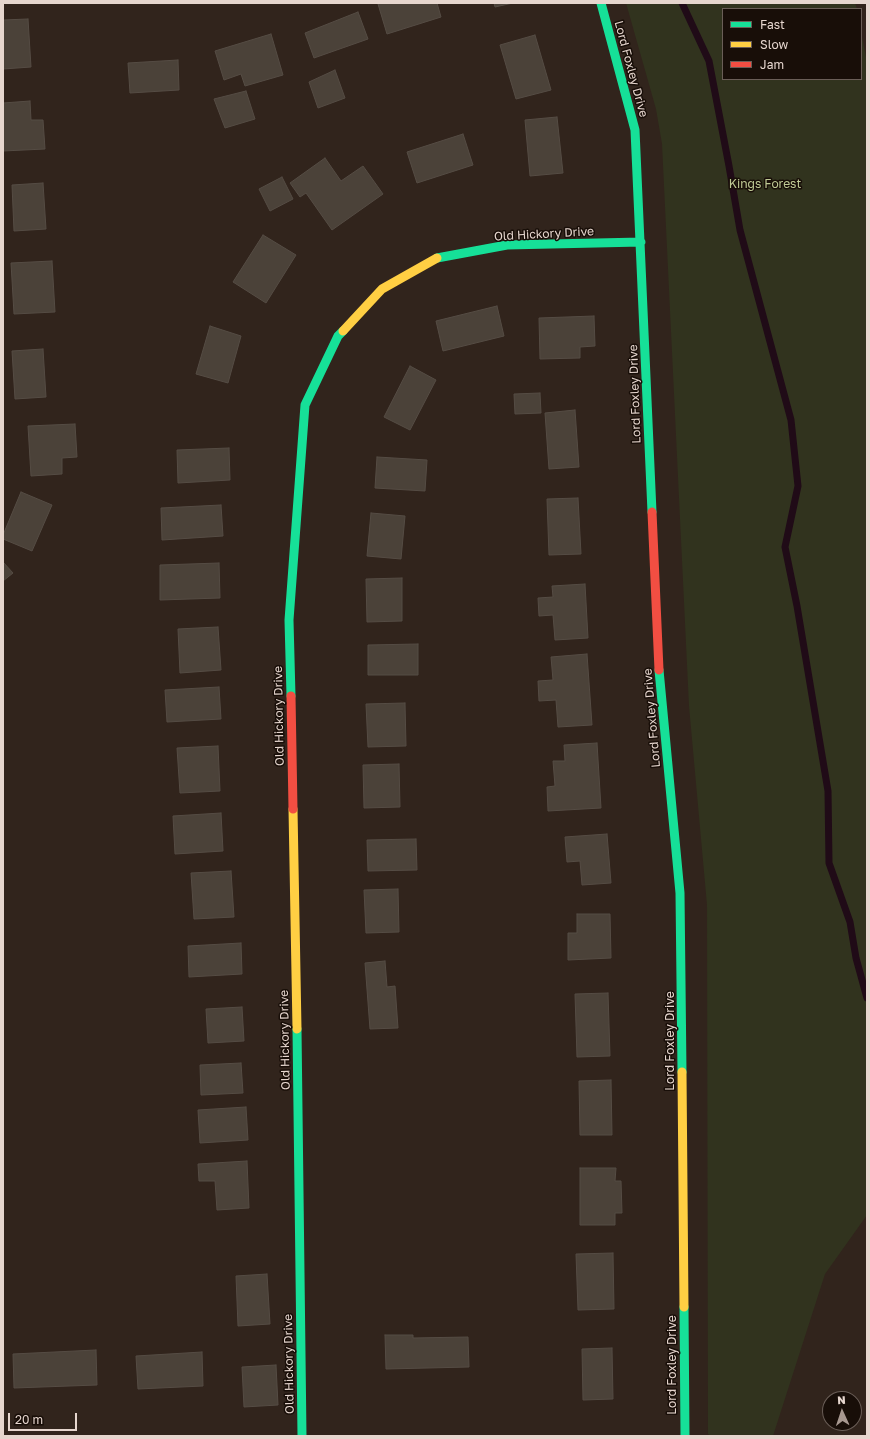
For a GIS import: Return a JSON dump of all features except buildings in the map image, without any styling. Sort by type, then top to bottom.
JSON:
[{"type":"street","name":"Lord Foxley Drive","points":[[601,3],[635,130],[660,682],[680,893],[685,1436]]},
{"type":"street","name":"Old Hickory Drive","points":[[302,1436],[297,995],[289,620],[304,405],[338,336],[382,289],[438,258],[507,245],[641,242]]},
{"type":"green space","name":"Kings Forest","points":[[626,3],[855,3],[857,8],[722,8],[722,80],[862,80],[862,37],[867,62],[867,1215],[825,1274],[773,1436],[711,1436],[708,1434],[707,905],[689,706],[662,144],[656,109]]},
{"type":"waterway","points":[[682,3],[709,61],[740,230],[791,420],[798,486],[785,547],[797,606],[828,791],[829,863],[850,922],[856,958],[867,998]]},
{"type":"traffic: fast","points":[[601,3],[635,130],[652,512]]},
{"type":"traffic: fast","points":[[437,258],[507,245],[641,242]]},
{"type":"traffic: fast","points":[[291,696],[289,620],[305,405],[338,336],[343,331]]},
{"type":"traffic: fast","points":[[659,670],[680,893],[682,1072]]},
{"type":"traffic: fast","points":[[297,1029],[302,1436]]},
{"type":"traffic: fast","points":[[684,1307],[685,1436]]},
{"type":"traffic: slow","points":[[343,331],[382,289],[437,258]]},
{"type":"traffic: slow","points":[[293,809],[297,1029]]},
{"type":"traffic: slow","points":[[682,1072],[684,1307]]},
{"type":"traffic: jam","points":[[652,512],[659,670]]},
{"type":"traffic: jam","points":[[291,696],[293,809]]}]
